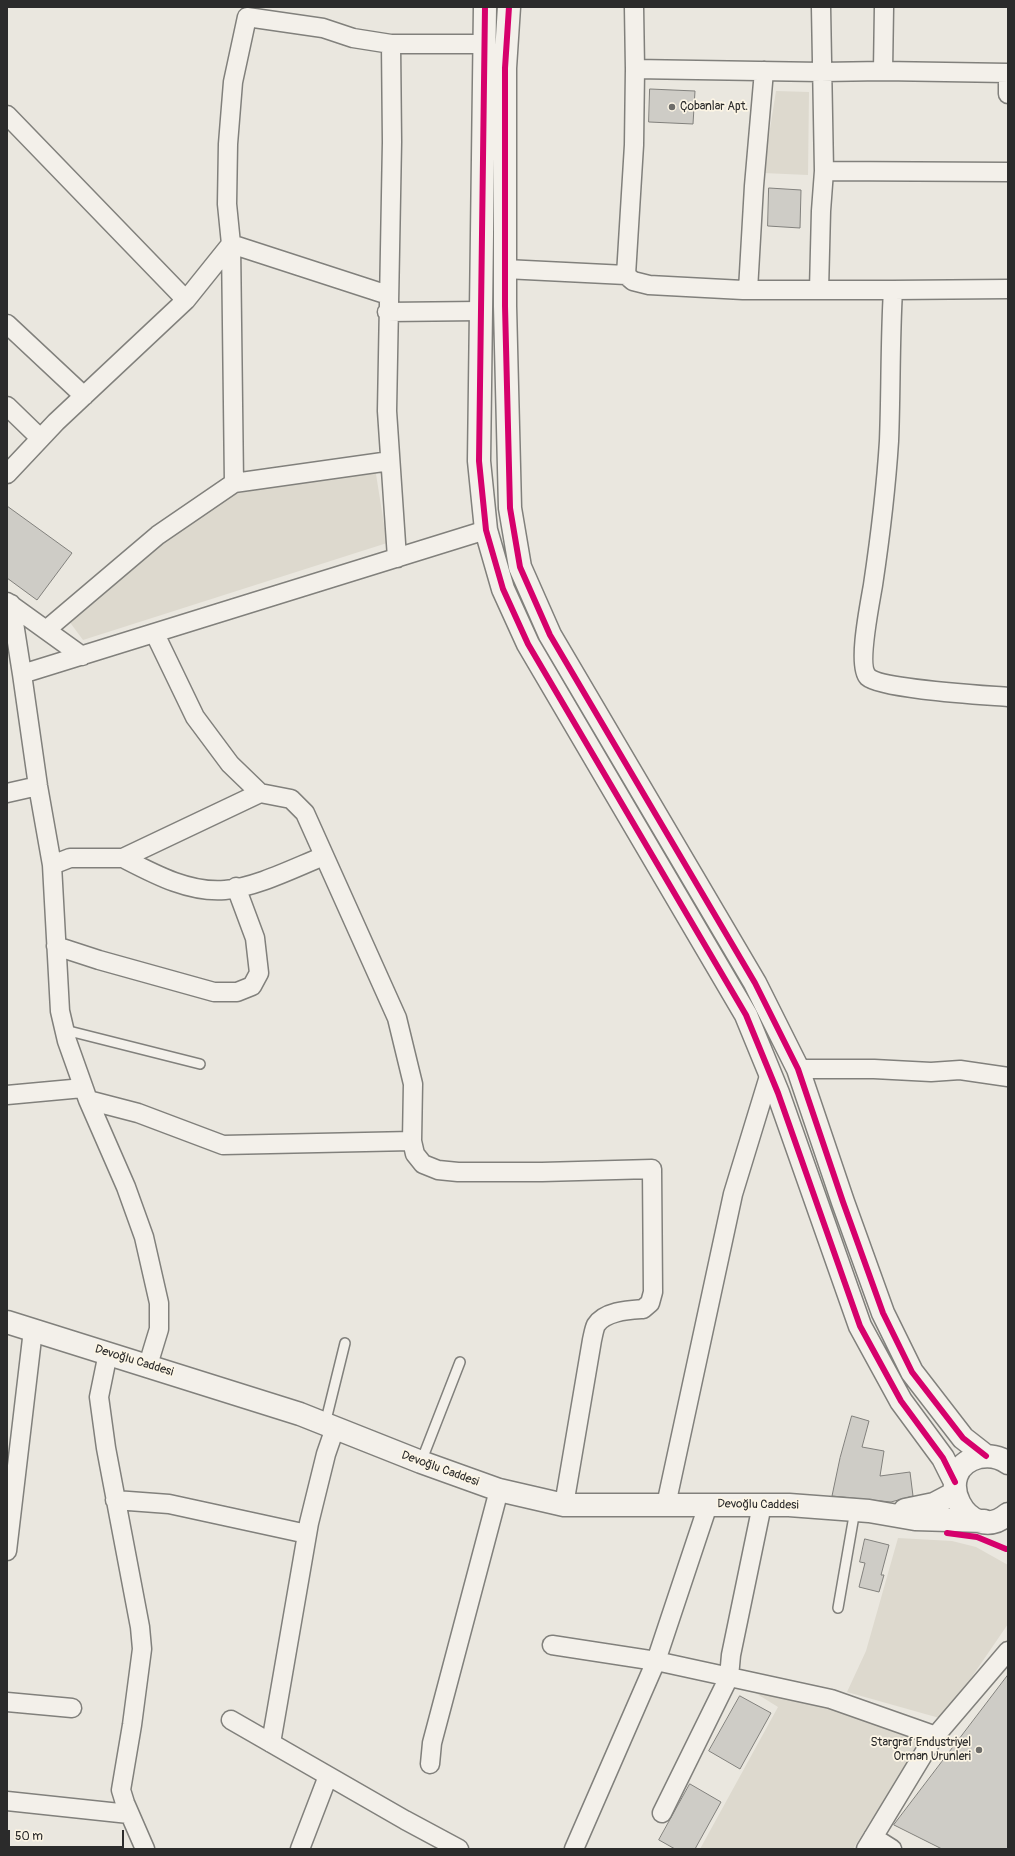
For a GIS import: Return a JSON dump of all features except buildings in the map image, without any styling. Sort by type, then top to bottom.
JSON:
[{"type":"street","points":[[485,7],[479,461],[486,530],[504,589],[528,644],[746,1015],[770,1073],[860,1326],[901,1401],[943,1458],[955,1487],[958,1503],[964,1512],[973,1518],[998,1522]]},
{"type":"street","points":[[509,7],[505,68],[505,269],[510,508],[520,567],[550,635],[754,983],[798,1069],[842,1202],[883,1314],[912,1372],[962,1438],[986,1456]]},
{"type":"street","points":[[626,275],[634,145],[636,69],[634,7]]},
{"type":"street","points":[[819,290],[821,211],[824,171],[821,7]]},
{"type":"street","points":[[883,71],[884,7]]},
{"type":"street","points":[[234,483],[231,244],[227,204],[228,144],[233,82],[247,17],[323,28],[353,38],[391,44],[484,44]]},
{"type":"street","points":[[391,44],[392,142],[387,411],[397,558]]},
{"type":"street","points":[[636,69],[821,72],[1008,72],[1008,94]]},
{"type":"street","points":[[748,290],[754,186],[764,70]]},
{"type":"street","points":[[7,115],[186,300]]},
{"type":"street","points":[[824,171],[1008,172]]},
{"type":"street","points":[[231,244],[388,304],[480,311]]},
{"type":"street","points":[[7,474],[40,438],[186,300],[231,244]]},
{"type":"street","points":[[505,269],[626,275],[633,281],[649,285],[748,290],[1008,288]]},
{"type":"street","points":[[893,290],[889,441],[882,523],[865,641],[863,666],[867,676],[873,681],[904,687],[1008,697]]},
{"type":"street","points":[[7,324],[84,396]]},
{"type":"street","points":[[7,406],[40,438]]},
{"type":"street","points":[[46,630],[158,535],[234,483],[390,462]]},
{"type":"street","points":[[22,674],[155,634],[486,530]]},
{"type":"street","points":[[9,603],[82,656]]},
{"type":"street","points":[[9,603],[22,674],[38,786],[52,866],[60,1011],[64,1030],[86,1094],[126,1188],[144,1237],[159,1303],[159,1329],[148,1365]]},
{"type":"street","points":[[155,634],[196,717],[230,764],[260,793],[291,799],[305,813],[396,1018],[413,1084],[412,1141],[415,1154],[423,1164],[438,1170],[458,1172],[542,1172],[652,1169],[653,1292],[650,1303],[643,1309],[624,1310],[610,1314],[596,1325],[590,1347],[564,1506]]},
{"type":"street","points":[[7,793],[38,786]]},
{"type":"street","points":[[52,866],[70,858],[123,858],[260,793]]},
{"type":"street","points":[[123,858],[159,876],[196,888],[224,890],[253,883],[324,856]]},
{"type":"street","points":[[56,946],[99,960],[214,992],[237,992],[252,986],[259,973],[255,938],[236,887]]},
{"type":"street","points":[[798,1069],[874,1069],[931,1072],[960,1070],[1008,1077]]},
{"type":"street","points":[[666,1505],[732,1194],[770,1073]]},
{"type":"street","points":[[7,1095],[86,1094],[223,1145],[412,1141]]},
{"type":"street","name":"Devoğlu Caddesi","points":[[7,1322],[292,1411],[421,1462],[499,1490],[564,1506],[789,1505],[890,1513]]},
{"type":"street","points":[[7,1551],[33,1330]]},
{"type":"street","points":[[108,1353],[99,1397],[115,1500],[140,1627],[142,1649],[132,1725],[121,1790],[145,1849]]},
{"type":"street","points":[[271,1743],[307,1534],[326,1454],[330,1426]]},
{"type":"street","points":[[890,1513],[934,1504],[955,1487],[959,1472],[966,1464],[975,1458],[986,1456],[996,1457],[1008,1464]]},
{"type":"street","points":[[430,1764],[432,1743],[499,1490]]},
{"type":"street","points":[[115,1500],[169,1504],[307,1534]]},
{"type":"street","points":[[574,1849],[656,1661],[708,1505]]},
{"type":"street","points":[[662,1813],[729,1677],[731,1655],[762,1505]]},
{"type":"street","points":[[890,1513],[915,1519],[998,1522]]},
{"type":"street","points":[[552,1645],[656,1661],[831,1699],[936,1736]]},
{"type":"street","points":[[892,1849],[870,1843],[936,1736],[1008,1650]]},
{"type":"street","points":[[7,1702],[72,1708]]},
{"type":"street","points":[[231,1720],[459,1849]]},
{"type":"street","points":[[300,1849],[328,1776]]},
{"type":"street","points":[[7,1801],[130,1814]]},
{"type":"lane","points":[[64,1030],[200,1064]]},
{"type":"lane","points":[[330,1426],[345,1343]]},
{"type":"lane","points":[[421,1462],[460,1362]]},
{"type":"lane","points":[[838,1608],[855,1510]]},
{"type":"shaded area","points":[[776,91],[809,92],[808,175],[763,173]]},
{"type":"shaded area","points":[[375,468],[387,543],[83,640],[66,617],[170,533],[228,495]]},
{"type":"shaded area","points":[[898,1538],[952,1541],[976,1547],[1008,1565],[1008,1624],[943,1719],[847,1692],[866,1651]]},
{"type":"shaded area","points":[[758,1686],[917,1731],[923,1740],[853,1849],[700,1849],[778,1707],[749,1689]]},
{"type":"cycle path","points":[[485,7],[479,461],[486,530],[503,589],[528,644],[746,1015],[778,1093],[860,1326],[901,1401],[943,1458],[955,1482]]},
{"type":"cycle path","points":[[509,7],[505,68],[505,306],[510,508],[520,567],[550,635],[755,983],[798,1069],[843,1202],[883,1313],[912,1372],[963,1438],[986,1456]]},
{"type":"cycle path","points":[[947,1533],[977,1537],[1006,1549]]},
{"type":"place","name":"Çobanlar Apt.","points":[[672,107]]},
{"type":"place","name":"Stargraf Endustriyel Orman Urunleri","points":[[979,1750]]}]
